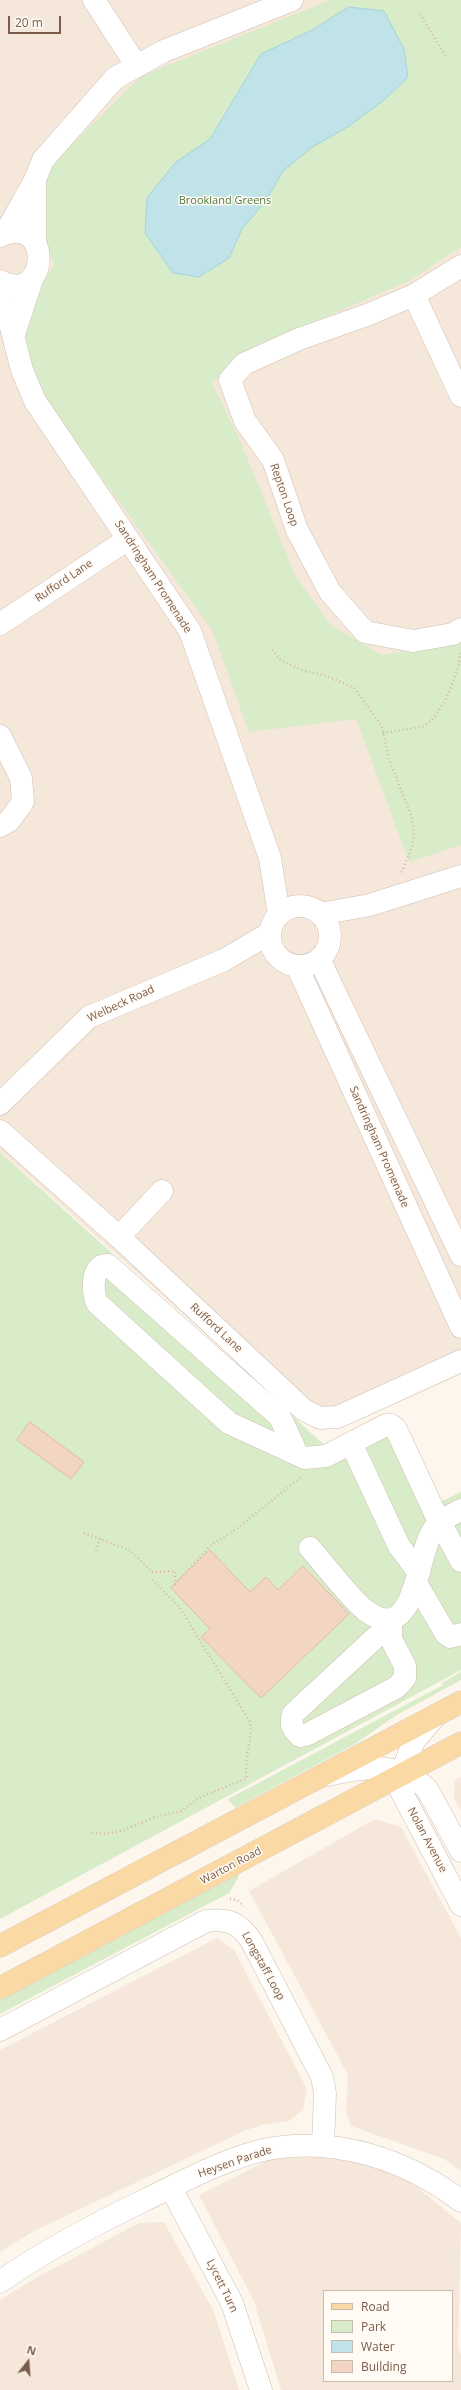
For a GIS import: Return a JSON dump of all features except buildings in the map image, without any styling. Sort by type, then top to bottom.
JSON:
[{"type":"main road","points":[[0,1946],[461,1702]]},
{"type":"main road","name":"Warton Road","points":[[0,1988],[461,1743]]},
{"type":"street","points":[[94,0],[136,65]]},
{"type":"street","points":[[3,235],[35,180],[43,160],[115,78],[136,65],[164,51],[292,0]]},
{"type":"street","points":[[14,335],[33,276],[38,269],[40,260],[35,243],[35,180]]},
{"type":"street","points":[[3,235],[21,234],[35,243]]},
{"type":"street","name":"Repton Loop","points":[[457,632],[412,641],[365,632],[330,592],[297,530],[273,460],[245,421],[230,380],[244,364],[299,339],[367,315],[414,295],[461,266]]},
{"type":"street","points":[[0,281],[13,285],[20,284],[33,276]]},
{"type":"street","name":"Sandringham Promenade","points":[[0,285],[22,370],[35,401],[190,631],[270,858],[275,933]]},
{"type":"street","points":[[414,295],[461,396]]},
{"type":"street","name":"Rufford Lane","points":[[0,624],[128,539]]},
{"type":"street","points":[[0,736],[21,778],[23,802],[9,822],[0,826]]},
{"type":"street","name":"Sandringham Promenade","points":[[270,858],[311,910]]},
{"type":"street","points":[[370,905],[342,924],[330,937],[325,953],[313,964],[297,966],[281,959],[275,933],[286,910],[311,910],[370,905],[461,876]]},
{"type":"street","points":[[311,910],[326,920],[330,937]]},
{"type":"street","name":"Welbeck Road","points":[[0,1104],[89,1017],[224,960],[275,933]]},
{"type":"street","points":[[319,959],[461,1255]]},
{"type":"street","name":"Sandringham Promenade","points":[[297,966],[461,1328]]},
{"type":"street","name":"Rufford Lane","points":[[0,1131],[119,1237],[304,1410],[320,1418],[338,1417],[461,1361]]},
{"type":"street","points":[[119,1237],[162,1191]]},
{"type":"street","points":[[302,1455],[294,1447],[280,1417],[108,1264],[103,1265],[98,1269],[94,1280],[95,1299],[102,1309],[229,1423],[302,1455],[326,1456],[386,1425],[392,1425],[396,1429],[461,1561]]},
{"type":"street","points":[[351,1443],[399,1546],[446,1634],[450,1637],[461,1634]]},
{"type":"street","points":[[390,1625],[390,1639],[405,1666],[405,1678],[397,1687],[308,1734],[300,1736],[293,1730],[290,1722],[293,1714],[400,1615],[410,1601],[424,1549],[434,1529],[449,1516],[461,1510]]},
{"type":"street","points":[[310,1548],[365,1609],[390,1625]]},
{"type":"street","name":"Nolan Avenue","points":[[437,1714],[414,1741],[403,1769],[401,1791],[461,1905]]},
{"type":"street","points":[[319,1777],[377,1766],[403,1774],[421,1783],[427,1788],[461,1851]]},
{"type":"street","name":"Longstaff Loop","points":[[0,2030],[206,1921],[228,1921],[238,1924],[249,1938],[322,2077],[326,2093],[323,2145]]},
{"type":"street","name":"Heysen Parade","points":[[0,2282],[29,2261],[208,2170],[268,2149],[323,2145],[378,2156],[419,2174],[461,2201]]},
{"type":"street","name":"Lycett Turn","points":[[172,2188],[232,2303],[261,2390]]},
{"type":"path","points":[[420,14],[446,57]]},
{"type":"path","points":[[383,733],[424,725],[437,715],[459,672],[461,654],[457,632]]},
{"type":"path","points":[[272,650],[282,661],[304,671],[327,676],[354,688],[382,726],[388,756],[411,815],[414,833],[406,865],[398,880]]},
{"type":"path","points":[[84,1533],[131,1551],[152,1572],[175,1571],[175,1584],[210,1546],[239,1527],[309,1470],[302,1455]]},
{"type":"path","points":[[96,1551],[100,1538]]},
{"type":"path","points":[[92,1833],[106,1834],[124,1830],[155,1817],[181,1811],[198,1798],[247,1778],[245,1758],[252,1735],[250,1722],[180,1608],[152,1579]]},
{"type":"shaded area","points":[[0,0],[461,0],[461,1366],[334,1429],[306,1423],[0,1151]]},
{"type":"shaded area","points":[[461,1777],[461,1811],[454,1797],[455,1780]]},
{"type":"shaded area","points":[[375,1819],[401,1827],[461,1938],[461,2171],[444,2159],[351,2126],[346,2113],[348,2075],[249,1891]]},
{"type":"shaded area","points":[[217,1938],[234,1950],[307,2089],[303,2110],[289,2121],[262,2125],[246,2130],[34,2231],[0,2252],[0,2050]]},
{"type":"shaded area","points":[[338,2156],[406,2178],[461,2223],[458,2348],[461,2354],[461,2390],[281,2390],[254,2301],[199,2195],[270,2159]]},
{"type":"shaded area","points":[[164,2222],[214,2312],[239,2390],[0,2390],[0,2300],[36,2278],[139,2223]]},
{"type":"green space","name":"Brookland Greens","points":[[330,0],[461,0],[461,247],[409,281],[249,350],[212,383],[238,436],[296,577],[331,625],[382,655],[461,643],[461,845],[409,862],[356,719],[249,732],[212,630],[50,406],[19,336],[23,300],[55,266],[34,222],[51,165],[141,76]]},
{"type":"green space","points":[[0,1152],[341,1460],[397,1424],[440,1502],[461,1492],[461,1670],[0,1919]]},
{"type":"green space","points":[[461,1672],[461,1680],[395,1716],[355,1744],[235,1808],[228,1799],[443,1685],[442,1683]]},
{"type":"green space","points":[[237,1873],[239,1876],[229,1893],[0,2014],[0,1998]]},
{"type":"water","points":[[349,7],[384,11],[404,49],[408,77],[383,101],[349,126],[311,148],[283,171],[267,199],[242,229],[229,258],[199,277],[173,273],[145,233],[147,198],[176,162],[210,139],[261,54],[312,30]]}]
